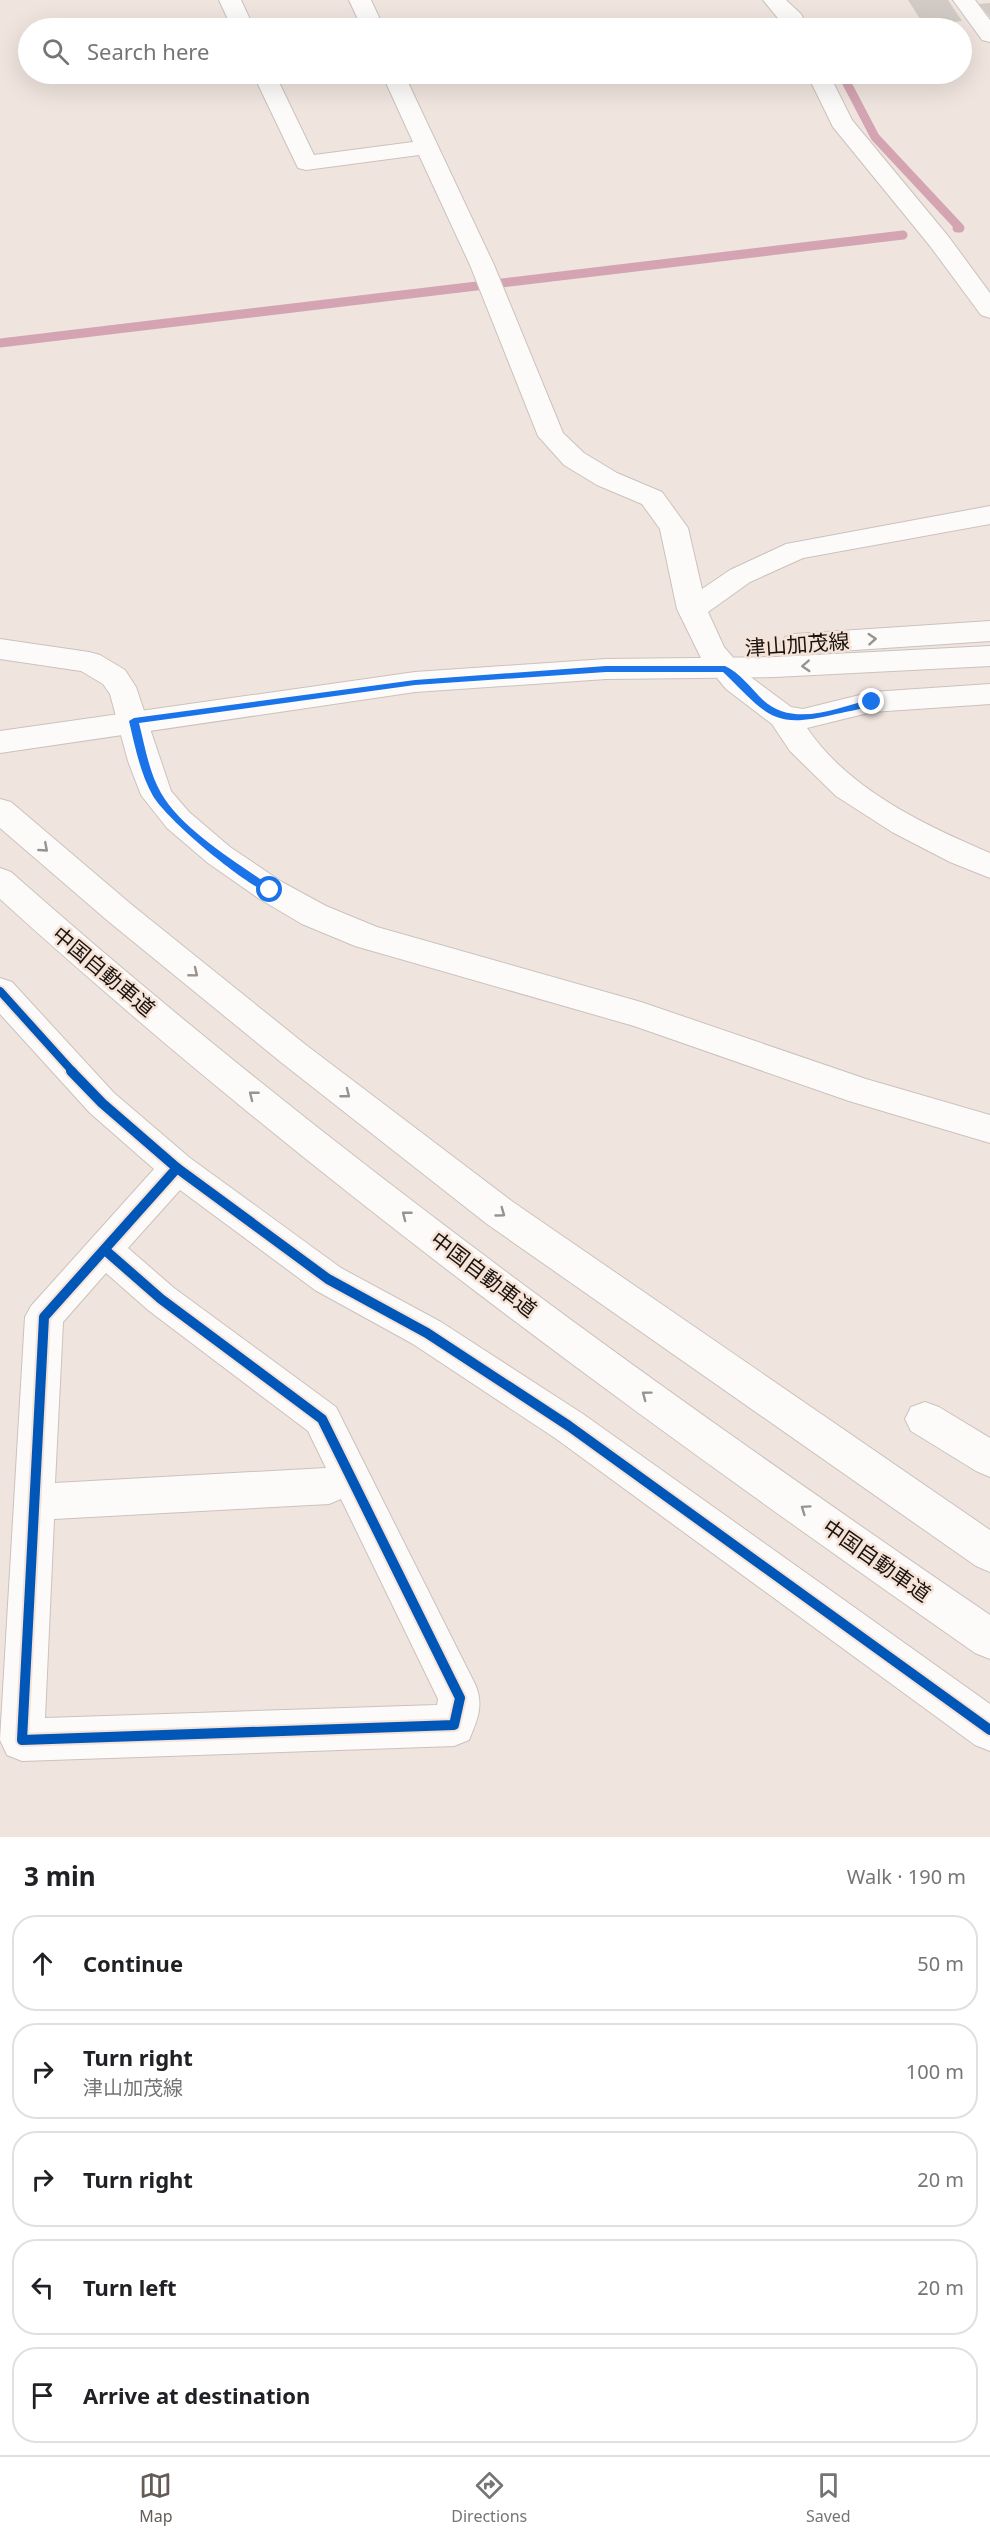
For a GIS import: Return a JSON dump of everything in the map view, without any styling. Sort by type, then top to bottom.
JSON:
[{"type":"main road","points":[[230,0],[238,18]]},
{"type":"main road","points":[[360,0],[368,18]]},
{"type":"main road","points":[[774,0],[792,18]]},
{"type":"main road","points":[[964,0],[990,35]]},
{"type":"main road","points":[[269,84],[306,163],[427,147]]},
{"type":"main road","points":[[398,84],[482,265],[551,436],[574,459],[608,479],[652,498],[674,528],[692,609],[718,660],[763,705],[783,717],[803,719],[872,702],[990,694]]},
{"type":"main road","points":[[823,84],[841,122],[939,241],[990,310]]},
{"type":"main road","points":[[692,609],[740,576],[796,549],[990,515]]},
{"type":"main road","name":"津山加茂線","points":[[0,742],[415,682],[718,660],[990,631]]},
{"type":"main road","points":[[0,649],[89,662],[114,678],[126,694],[144,761],[158,795],[178,820],[219,855],[270,890],[314,915],[367,938],[640,1015],[861,1091],[990,1129]]},
{"type":"main road","name":"津山加茂線","points":[[718,660],[990,656]]},
{"type":"main road","points":[[783,717],[804,749],[887,818],[990,866]]},
{"type":"main road","points":[[0,810],[120,914],[267,1032],[500,1213],[990,1553]]},
{"type":"main road","name":"中国自動車道","points":[[0,880],[61,936],[242,1086],[454,1253],[698,1434],[990,1639]]},
{"type":"main road","points":[[0,991],[15,1025],[177,1168],[328,1279],[427,1333],[569,1426],[990,1731]]},
{"type":"main road","points":[[105,1250],[161,1299],[322,1419],[460,1698],[454,1725],[22,1740],[44,1317],[177,1168]]},
{"type":"main road","points":[[926,1419],[990,1459]]},
{"type":"main road","points":[[34,1502],[329,1486],[351,1475]]},
{"type":"building","points":[[908,0],[948,0],[960,18],[920,18]]},
{"type":"building","points":[[990,3],[990,17],[979,4]]},
{"type":"waterway","points":[[847,84],[875,137],[960,228],[957,228]]},
{"type":"waterway","points":[[0,343],[903,235]]},
{"type":"cycle path","points":[[0,991],[31,1028],[102,1103],[177,1168],[328,1279],[427,1333],[569,1426],[990,1730]]},
{"type":"cycle path","points":[[105,1250],[161,1299],[322,1419],[460,1698],[454,1725],[22,1740],[44,1317],[177,1168]]},
{"type":"route","points":[[270,890],[219,855],[178,820],[158,795],[144,761],[134,721],[415,682],[606,669],[725,669],[736,682],[763,705],[783,717],[803,719],[872,702]]}]
